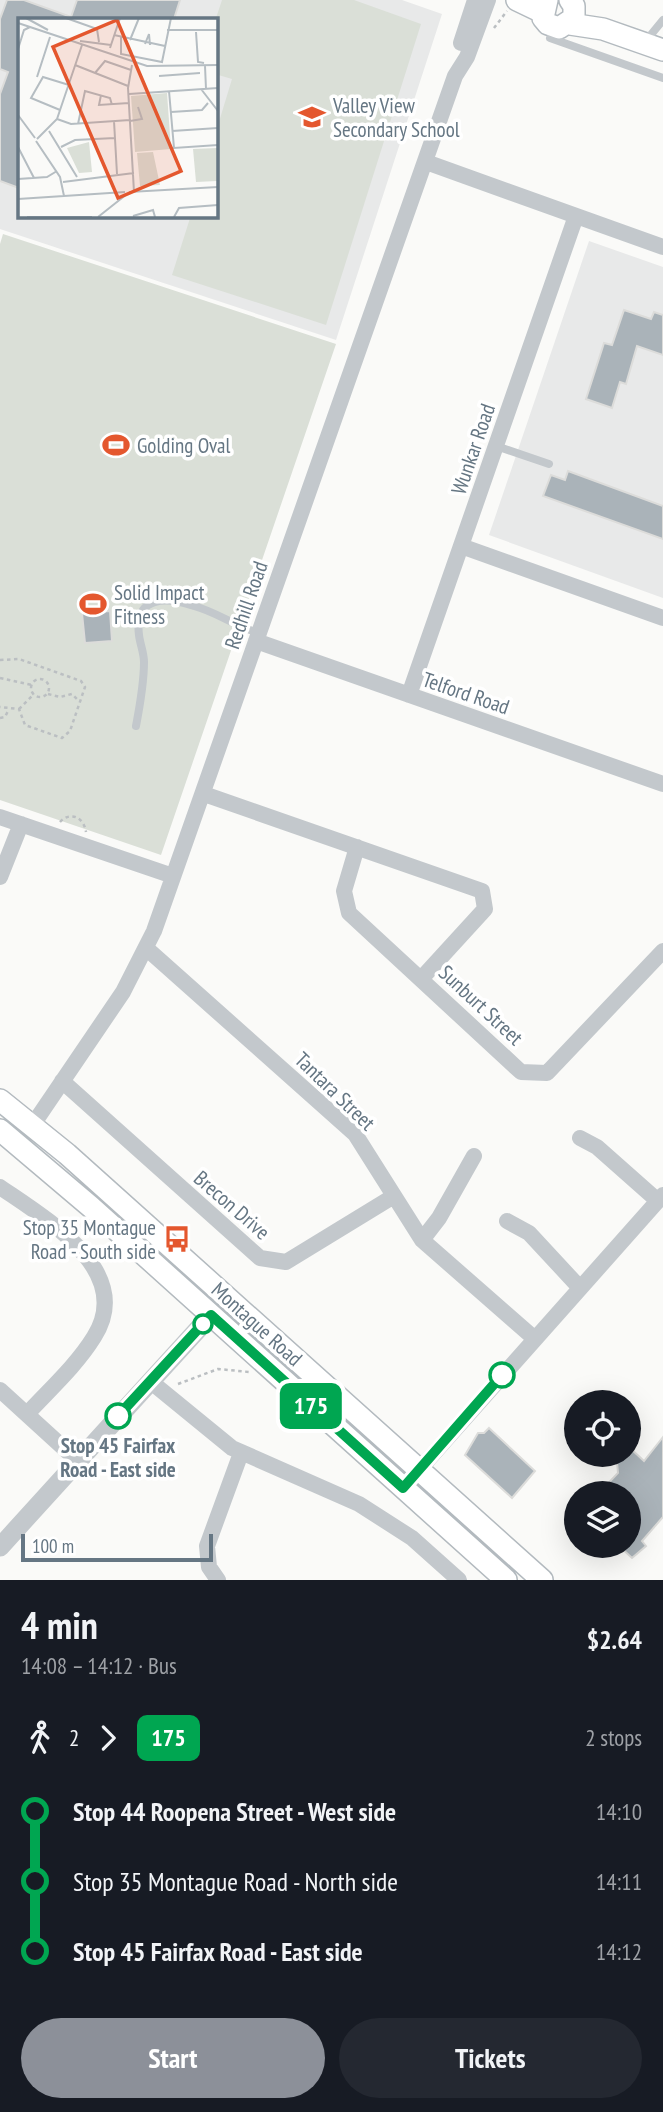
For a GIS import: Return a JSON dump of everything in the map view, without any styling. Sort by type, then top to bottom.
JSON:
[{"type":"main road","points":[[514,3],[545,6],[543,18],[553,27],[572,12],[603,29],[653,47]]},
{"type":"main road","name":"Montague Road","points":[[0,1100],[228,1299],[542,1580]]},
{"type":"main road","points":[[19,1144],[32,1126]]},
{"type":"main road","name":"Montague Road","points":[[0,1130],[19,1144],[506,1580]]},
{"type":"main road","points":[[211,1315],[228,1299]]},
{"type":"street","name":"Redhill Road","points":[[32,1126],[123,992],[146,948],[204,794],[426,162],[455,76],[457,54],[475,0]]},
{"type":"street","name":"Redhill Road","points":[[455,76],[467,57],[488,0]]},
{"type":"street","points":[[426,162],[663,247]]},
{"type":"street","name":"Wunkar Road","points":[[409,695],[576,216]]},
{"type":"street","points":[[461,545],[663,618]]},
{"type":"street","name":"Telford Road","points":[[258,637],[409,695],[663,784]]},
{"type":"street","points":[[204,794],[482,891],[485,909],[421,979]]},
{"type":"street","points":[[0,817],[173,876]]},
{"type":"street","points":[[0,877],[21,824]]},
{"type":"street","name":"Sunburt Street","points":[[357,847],[344,891],[349,913],[522,1072],[547,1073],[663,951]]},
{"type":"street","name":"Tantara Street","points":[[146,948],[355,1134],[422,1240],[535,1339]]},
{"type":"street","name":"Brecon Drive","points":[[62,1082],[260,1258],[286,1262],[394,1196]]},
{"type":"street","points":[[403,1488],[660,1198],[597,1147],[580,1138]]},
{"type":"street","points":[[422,1240],[439,1218],[474,1156]]},
{"type":"street","points":[[0,1187],[87,1256],[104,1293],[104,1312],[93,1339],[27,1414]]},
{"type":"street","points":[[507,1221],[529,1233],[580,1288]]},
{"type":"street","points":[[0,1547],[211,1315]]},
{"type":"street","points":[[150,1381],[219,1440],[241,1453],[359,1504],[412,1538],[458,1580]]},
{"type":"street","points":[[0,1390],[78,1461]]},
{"type":"street","points":[[218,1580],[209,1567],[207,1546],[241,1453]]},
{"type":"lane","points":[[653,47],[663,20]]},
{"type":"lane","points":[[550,38],[663,78]]},
{"type":"lane","points":[[496,446],[549,464]]},
{"type":"lane","points":[[136,726],[143,695],[144,659],[139,633],[146,606],[153,601],[172,600],[198,607],[258,637]]},
{"type":"path","points":[[489,33],[514,3]]},
{"type":"path","points":[[0,660],[19,659],[81,681],[85,687],[70,731],[62,738],[25,725],[19,709]]},
{"type":"path","points":[[0,678],[32,685]]},
{"type":"path","points":[[32,685],[39,679],[45,681],[49,685],[48,694]]},
{"type":"path","points":[[32,685],[34,694]]},
{"type":"path","points":[[34,694],[40,697],[48,694],[60,697],[72,694],[80,702]]},
{"type":"path","points":[[19,709],[34,694]]},
{"type":"path","points":[[0,707],[19,709]]},
{"type":"path","points":[[0,718],[5,717],[8,711]]},
{"type":"path","points":[[174,1385],[218,1369],[257,1375]]},
{"type":"shaded area","name":"Valley View Secondary School","points":[[0,0],[402,0],[442,14],[336,340],[0,229]]},
{"type":"shaded area","name":"Valley View Secondary School","points":[[222,0],[354,0],[421,24],[326,325],[172,275],[190,217],[217,217],[217,128],[232,79],[217,75],[216,18]]},
{"type":"shaded area","points":[[3,234],[336,344],[161,855],[0,800],[0,244]]},
{"type":"shaded area","points":[[589,241],[663,267],[663,598],[489,535]]},
{"type":"building","points":[[7,0],[24,0],[71,17],[77,0],[180,0],[174,18],[18,18],[18,188],[0,181],[0,94],[8,72],[0,69],[0,19]]},
{"type":"building","points":[[624,310],[651,319],[654,312],[663,315],[663,355],[637,346],[626,384],[620,382],[612,408],[586,399],[604,343],[612,345]]},
{"type":"building","points":[[568,471],[663,506],[663,539],[543,496],[551,475],[565,480]]},
{"type":"building","points":[[110,611],[112,641],[85,643],[82,613]]},
{"type":"building","points":[[489,1428],[535,1471],[512,1498],[465,1455],[478,1433],[484,1433]]},
{"type":"building","points":[[663,1437],[663,1517],[642,1541],[646,1546],[641,1550],[641,1481],[610,1481],[618,1473],[617,1467],[641,1467],[641,1458],[644,1461]]},
{"type":"bus line","name":"175","points":[[118,1416],[211,1315],[403,1488],[502,1375]]},
{"type":"place","name":"Valley View Secondary School","points":[[312,117]]},
{"type":"place","name":"Golding Oval","points":[[116,445]]},
{"type":"place","name":"Solid Impact Fitness","points":[[93,604]]},
{"type":"place","name":"Stop 35 Montague Road - South side","points":[[177,1239]]},
{"type":"place","name":"Stop 45 Fairfax Road - East side","points":[[118,1416]]}]
